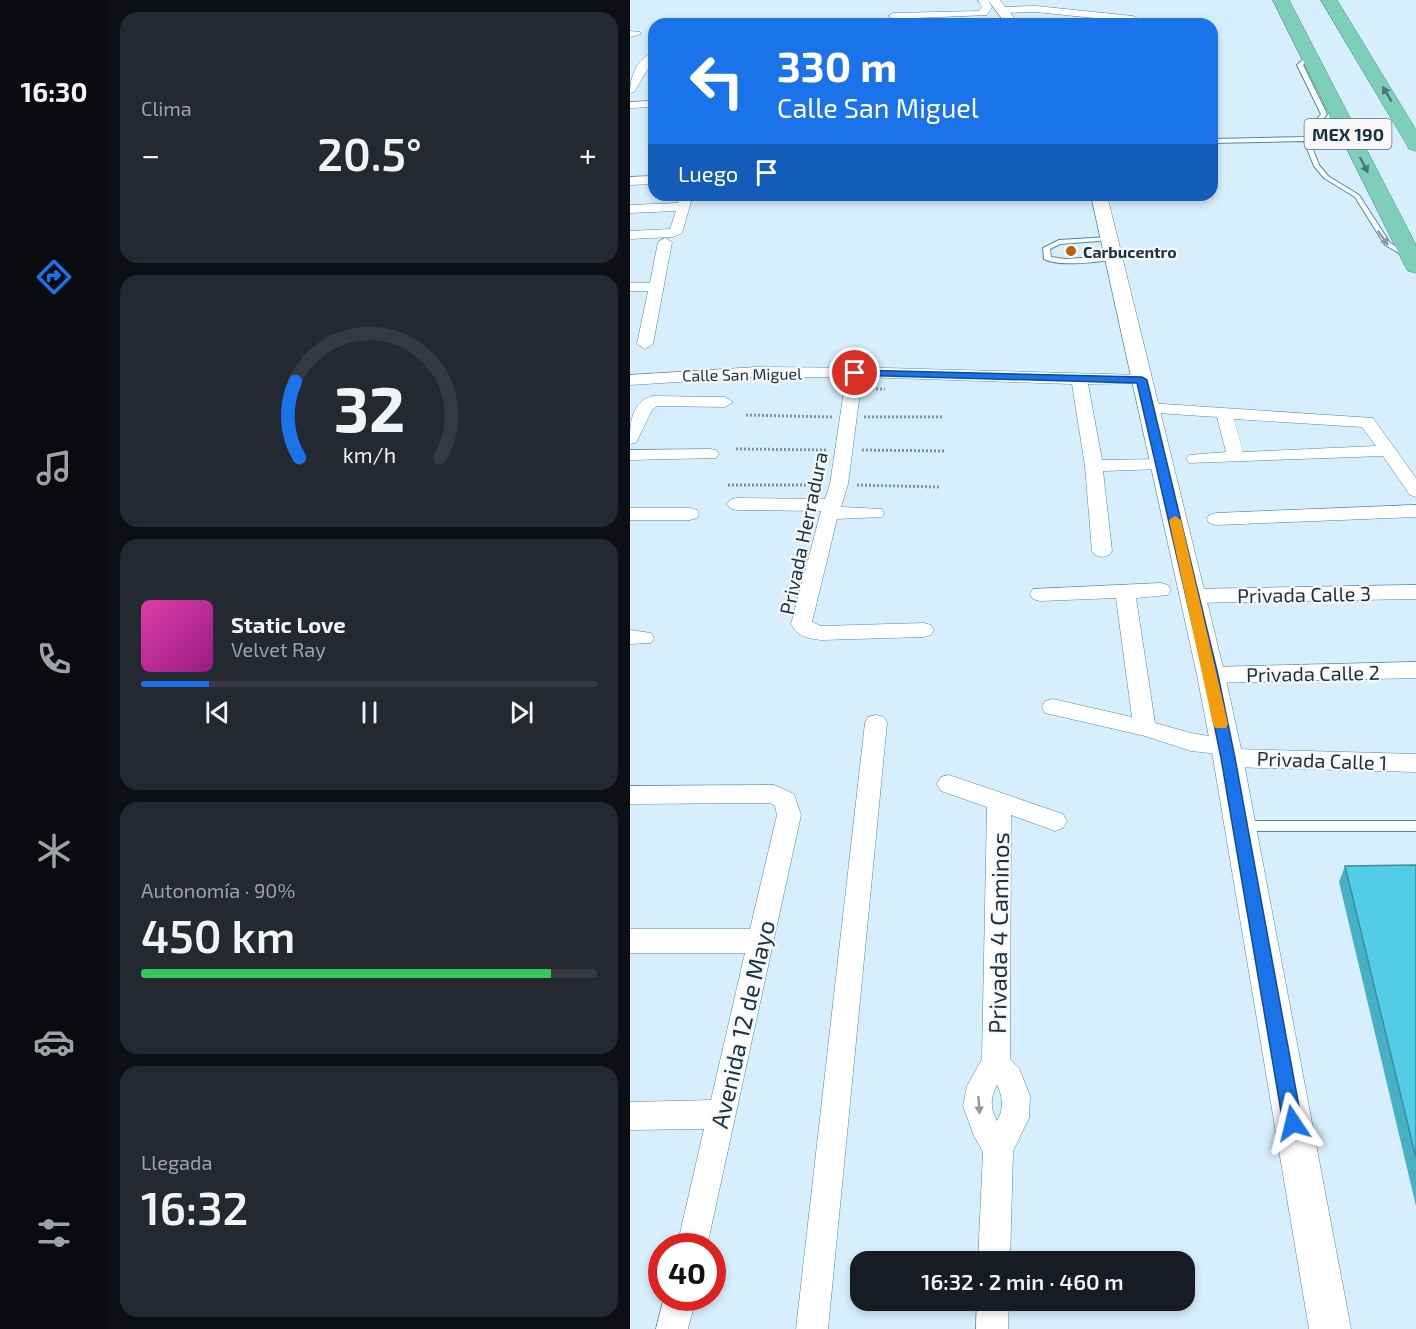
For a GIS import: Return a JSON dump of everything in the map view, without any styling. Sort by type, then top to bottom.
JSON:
[{"type":"highway","name":"MEX 190","points":[[1281,0],[1414,262]]},
{"type":"highway","name":"MEX 190","points":[[1329,0],[1416,145]]},
{"type":"street","points":[[993,6],[1006,18]]},
{"type":"street","points":[[893,16],[979,14],[993,6],[1037,14],[1059,11],[1124,18]]},
{"type":"street","points":[[630,90],[648,58]]},
{"type":"street","points":[[630,69],[643,66]]},
{"type":"street","points":[[630,105],[648,104]]},
{"type":"street","points":[[630,181],[648,180]]},
{"type":"street","points":[[630,209],[685,201],[676,230],[665,239],[645,344]]},
{"type":"street","points":[[1101,201],[1142,380],[1162,408],[1152,464],[1192,596],[1211,675],[1330,1329]]},
{"type":"street","points":[[630,235],[665,239]]},
{"type":"street","points":[[630,287],[655,286]]},
{"type":"street","points":[[630,324],[648,324]]},
{"type":"street","name":"Calle San Miguel","points":[[630,380],[683,374],[855,373],[1142,380]]},
{"type":"street","name":"Privada Herradura","points":[[855,373],[839,484],[801,624],[808,631],[821,633],[924,630]]},
{"type":"street","points":[[1079,380],[1094,466],[1102,551]]},
{"type":"street","points":[[630,440],[645,406],[649,403],[725,402]]},
{"type":"street","points":[[1162,408],[1366,422],[1416,491]]},
{"type":"street","points":[[1224,412],[1236,457]]},
{"type":"street","points":[[1195,459],[1387,451]]},
{"type":"street","points":[[630,455],[710,454]]},
{"type":"street","points":[[1094,466],[1152,464]]},
{"type":"street","points":[[736,504],[875,513]]},
{"type":"street","points":[[1216,519],[1416,511]]},
{"type":"street","points":[[630,514],[690,514]]},
{"type":"street","points":[[1040,594],[1161,590]]},
{"type":"street","points":[[1125,591],[1145,728]]},
{"type":"street","name":"Privada Calle 3","points":[[1192,596],[1416,592]]},
{"type":"street","name":"Privada Calle 2","points":[[1211,675],[1416,670]]},
{"type":"street","name":"Privada Calle 1","points":[[1053,707],[1145,728],[1226,752],[1416,763]]},
{"type":"street","points":[[812,1329],[876,723]]},
{"type":"street","points":[[949,784],[1055,821]]},
{"type":"street","name":"Avenida 12 de Mayo","points":[[630,795],[774,794],[786,801],[789,815],[695,1233]]},
{"type":"street","name":"Privada 4 Caminos","points":[[996,1064],[999,802]]},
{"type":"street","points":[[630,941],[760,941]]},
{"type":"street","points":[[994,1251],[998,1148],[1015,1118],[1016,1096],[1009,1078],[996,1064],[981,1080],[977,1104],[984,1127],[998,1148]]},
{"type":"street","points":[[630,1116],[723,1114]]},
{"type":"street","points":[[672,1329],[677,1311]]},
{"type":"street","points":[[992,1329],[993,1311]]},
{"type":"lane","points":[[1309,57],[1300,65],[1324,114],[1320,121],[1311,128],[1306,139],[1316,165],[1326,177],[1361,200],[1387,244],[1414,262]]},
{"type":"lane","points":[[1218,141],[1306,139]]},
{"type":"lane","points":[[1059,242],[1112,248],[1065,261],[1048,259],[1046,248],[1059,242]]},
{"type":"lane","points":[[1239,826],[1416,826]]},
{"type":"path","points":[[746,416],[944,417]]},
{"type":"path","points":[[736,449],[945,451]]},
{"type":"building","points":[[1416,865],[1416,1158],[1345,866]]},
{"type":"slow traffic","points":[[1175,520],[1221,724]]},
{"type":"place","name":"Carbucentro","points":[[1071,251]]},
{"type":"route","points":[[855,373],[1142,380],[1211,675],[1228,758],[1293,1123]]}]
